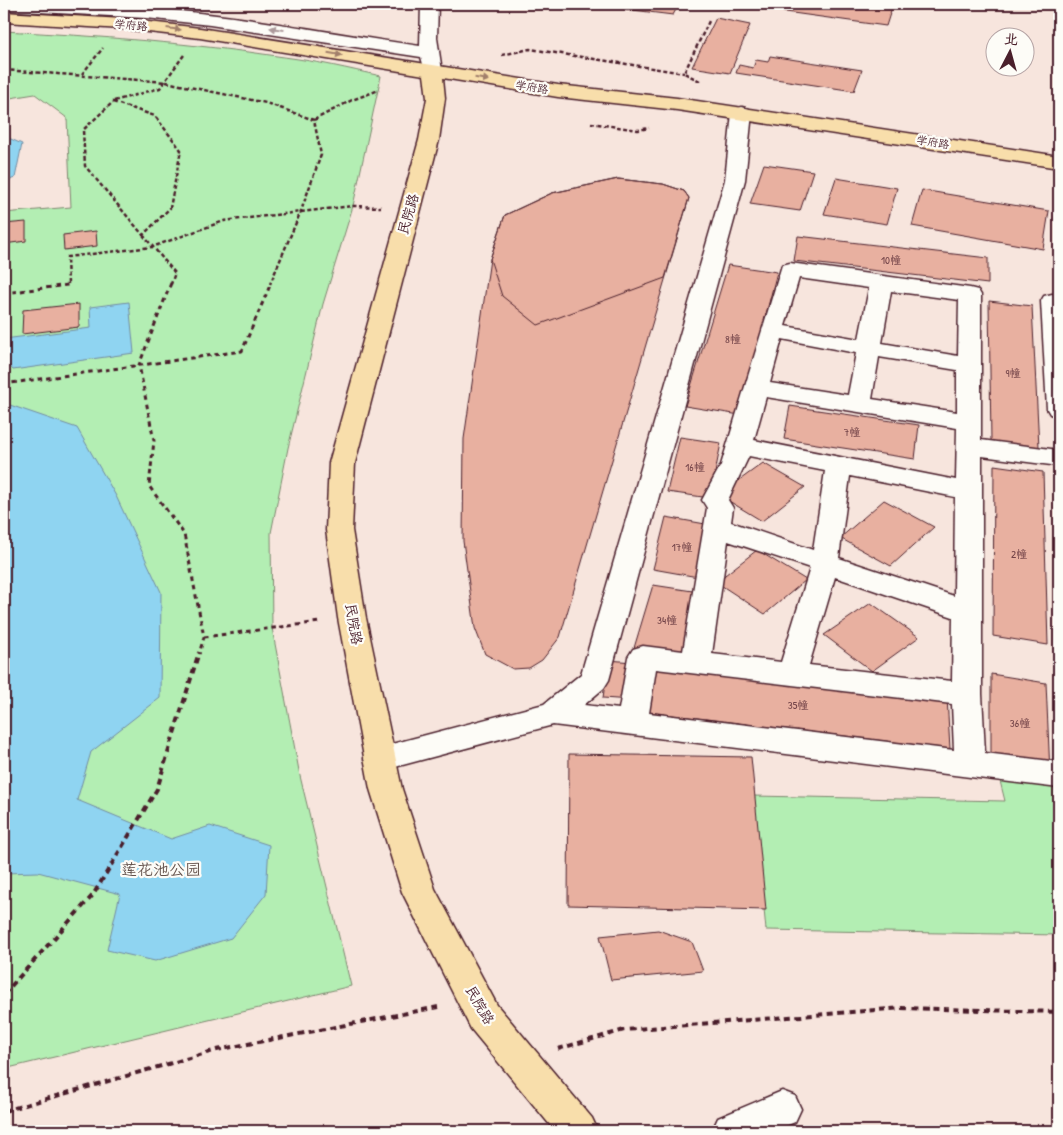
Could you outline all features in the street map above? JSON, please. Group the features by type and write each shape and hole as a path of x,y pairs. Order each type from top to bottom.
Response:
{"main road":[{"name":"学府路","path":"4,17 123,24 200,33 431,62 558,91 741,107 1059,149"},
{"name":"民院路","path":"431,62 436,98 429,140 342,463 339,530 352,618 386,789 419,892 484,1017 580,1131"},
{"name":"学府路","path":"741,107 1059,162"}],"street":[{"path":"430,4 428,21 431,62"},
{"name":"学府路","path":"4,5 180,10 281,29 431,62"},
{"path":"553,712 594,680 735,180 741,107"},
{"path":"696,663 720,508 714,500 720,486 734,466 790,270 970,295 967,611 967,694 970,764"},
{"path":"859,404 881,282"},
{"path":"1052,301 1058,358 1059,409"},
{"path":"772,331 969,365"},
{"path":"756,388 859,404 1059,458"},
{"path":"740,446 968,491"},
{"path":"792,674 825,563 839,466"},
{"path":"716,527 967,611"},
{"path":"632,723 643,657 967,694"},
{"path":"380,758 553,712 1059,775"},
{"path":"731,1131 782,1109"}],"path":[{"path":"684,73 710,19"},
{"path":"4,994 93,895 157,789 204,637 184,534 149,486 154,441 139,365 175,273 85,166 83,130 113,102 160,88 200,33"},
{"path":"530,49 684,73 741,107"},
{"path":"4,70 166,82 266,103 314,120 352,100 379,90"},
{"path":"113,102 155,116 181,150 170,208 143,236"},
{"path":"4,384 242,350 301,211 321,155 314,120"},
{"path":"584,121 638,130"},
{"path":"4,293 68,285 67,257 152,246 224,221 352,206 410,208"},
{"path":"204,637 352,618"},
{"path":"4,1111 217,1050 476,999"},
{"path":"519,1060 624,1030 902,1008 1059,1012"}],"green space":[{"name":"莲花池公园","path":"4,31 179,44 249,52 332,65 381,76 353,206 323,304 288,448 271,533 272,628 300,776 351,986 4,1069 4,213 71,207 67,118 35,94 4,99"},
{"path":"999,777 1059,778 1059,935 766,930 753,796 1005,801"}],"water":[{"path":"4,136 22,144 15,178 4,182"},
{"path":"129,302 134,353 13,370 7,363 4,363 4,339 91,328 90,307"},
{"path":"4,403 77,428 116,496 161,592 160,698 91,752 77,800 171,839 210,826 269,845 266,894 231,938 155,961 107,950 120,894 38,872 4,873"}],"building":[{"path":"584,4 679,4 673,15"},
{"path":"728,4 893,4 886,26"},
{"path":"716,18 750,25 730,73 692,67"},
{"path":"770,56 862,70 854,91 736,73 739,65 753,68 756,60 768,62"},
{"path":"764,164 813,171 800,211 750,204"},
{"path":"836,178 897,188 887,224 824,214"},
{"path":"618,179 663,184 684,191 689,198 560,637 542,660 529,668 513,669 485,654 475,628 463,541 464,439 490,259 505,215 552,193"},
{"path":"618,179 663,184 684,191 689,198 665,278 538,325 502,296 490,259 505,215 552,193"},
{"path":"922,190 1049,211 1043,249 912,226"},
{"path":"26,222 26,241 4,244 4,224"},
{"path":"96,231 97,246 64,250 63,235"},
{"path":"798,236 988,258 988,284 794,261"},
{"path":"728,265 777,272 740,415 685,406"},
{"path":"989,301 1032,306 1039,447 991,441"},
{"path":"79,304 79,327 22,334 23,310"},
{"path":"790,406 919,425 915,459 784,439"},
{"path":"680,437 721,443 710,498 667,492"},
{"path":"763,463 805,487 762,521 719,495"},
{"path":"994,465 1043,472 1048,645 993,636"},
{"path":"884,500 934,527 891,566 840,538"},
{"path":"666,517 711,525 698,577 653,569"},
{"path":"757,550 806,580 765,614 716,582"},
{"path":"653,585 699,592 683,657 634,648"},
{"path":"871,603 919,637 872,671 824,635"},
{"path":"608,660 633,662 630,700 603,698"},
{"path":"654,665 947,698 950,749 647,712"},
{"path":"991,674 1046,683 1050,773 991,764"},
{"path":"569,754 751,757 766,910 568,905"},
{"path":"658,930 692,942 703,971 611,980 600,936"}]}
